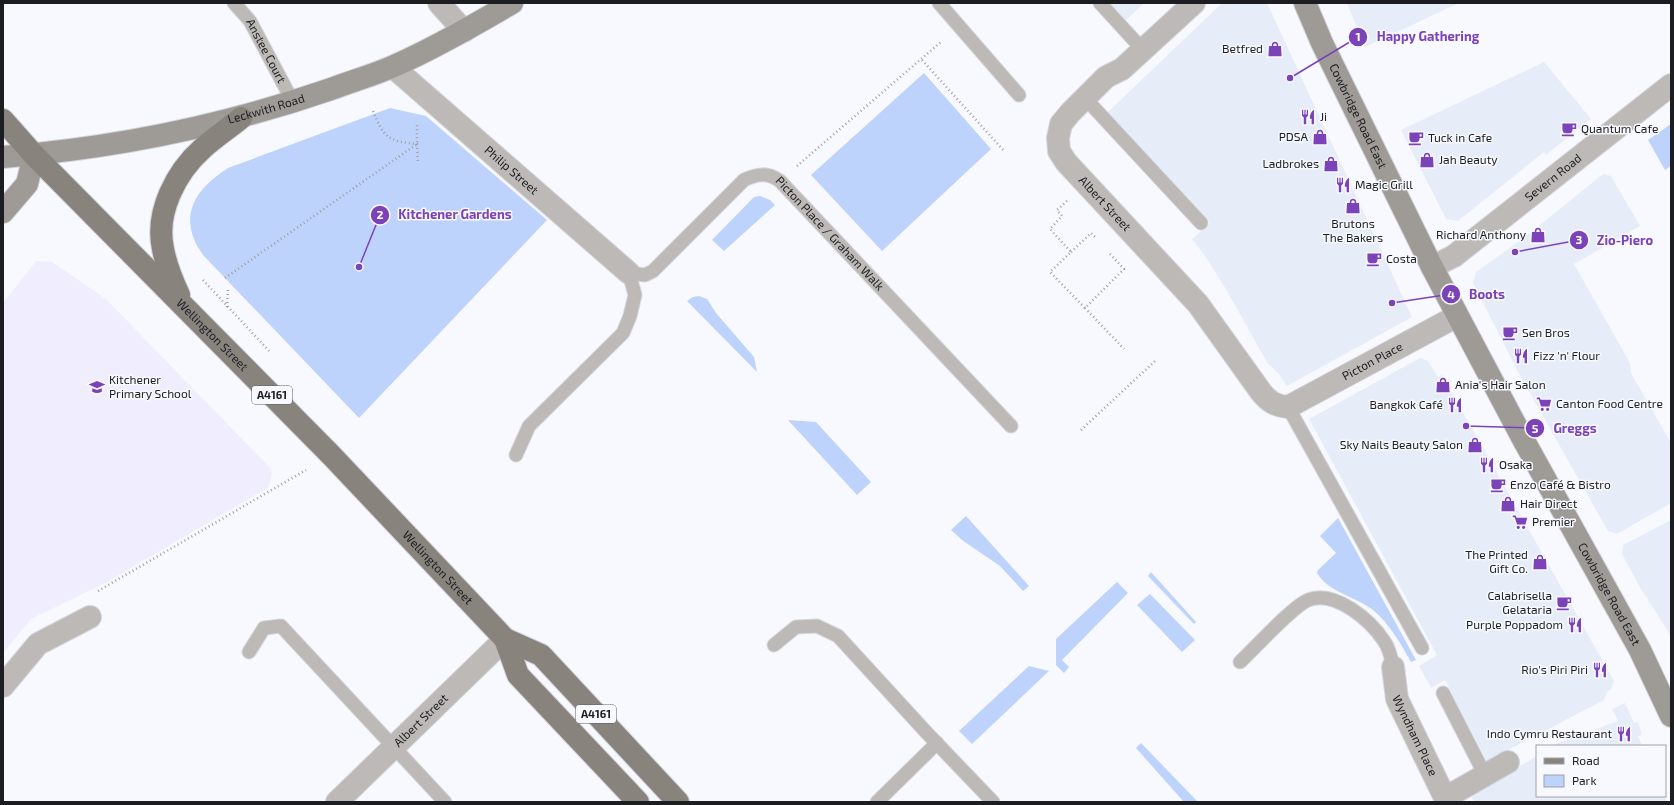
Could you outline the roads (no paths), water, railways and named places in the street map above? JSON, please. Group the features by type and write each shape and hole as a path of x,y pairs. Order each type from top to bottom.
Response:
{"main road":[{"path":"184,305 169,273 162,247 163,213 174,185 187,165 203,148 241,118"},
{"name":"A4161","path":"3,120 34,155"},
{"name":"Wellington Street","path":"34,155 331,455 505,639 541,655 678,802"},
{"name":"Wellington Street","path":"505,639 518,676 638,802"}],"street":[{"path":"439,3 464,31"},
{"name":"Leckwith Road","path":"3,157 34,155 151,138 241,118 293,102 393,67 464,31 512,3"},
{"name":"Albert Street","path":"1194,3 1122,69 1106,77 1061,124 1058,138 1059,151 1066,162 1198,304 1267,400 1276,406 1288,407"},
{"name":"Cowbridge Road East","path":"1305,3 1322,43 1457,316 1640,650 1671,716"},
{"name":"Philip Street","path":"393,67 629,273"},
{"name":"Severn Road","path":"1432,267 1459,251 1671,84"},
{"path":"3,212 27,184 34,155"},
{"name":"Picton Place","path":"1288,407 1457,316"},
{"path":"3,686 38,644 90,617"},
{"name":"Albert Street","path":"337,802 505,639"},
{"name":"Wyndham Place","path":"1393,667 1397,699 1446,800"},
{"path":"1446,800 1508,762"}],"lane":[{"name":"Anstee Court","path":"234,3 250,21 293,102"},
{"path":"940,3 1019,95"},
{"path":"1100,3 1143,50"},
{"path":"1085,98 1201,223"},
{"name":"Picton Place / Graham Walk","path":"629,273 645,275 653,271 744,180 757,174 773,176 780,181 1011,426"},
{"path":"516,456 529,426 623,333 630,316 635,295 629,273"},
{"path":"1288,407 1422,648"},
{"path":"1240,662 1297,608 1309,600 1323,598 1339,602 1351,609 1371,625 1384,642 1390,653 1393,667"},
{"path":"249,652 264,628 281,626 445,802"},
{"path":"774,645 796,627 817,626 838,636 993,802"},
{"path":"1443,693 1485,776"},
{"path":"877,802 937,743"}],"place":[{"name":"Betfred","path":"1275,49"},
{"name":"Happy Gathering","path":"1290,78"},
{"name":"Ji","path":"1308,117"},
{"name":"Quantum Cafe","path":"1569,129"},
{"name":"PDSA","path":"1320,137"},
{"name":"Tuck in Cafe","path":"1416,138"},
{"name":"Jah Beauty","path":"1427,160"},
{"name":"Ladbrokes","path":"1331,164"},
{"name":"Magic Grill","path":"1343,185"},
{"name":"Brutons The Bakers","path":"1353,206"},
{"name":"Richard Anthony","path":"1538,235"},
{"name":"Zio-Piero","path":"1515,252"},
{"name":"Costa","path":"1374,259"},
{"name":"Kitchener Gardens","path":"359,267"},
{"name":"Boots","path":"1392,303"},
{"name":"Sen Bros","path":"1510,333"},
{"name":"Fizz 'n' Flour","path":"1521,356"},
{"name":"Ania's Hair Salon","path":"1443,385"},
{"name":"Kitchener Primary School","path":"97,387"},
{"name":"Canton Food Centre","path":"1544,404"},
{"name":"Bangkok Café","path":"1455,405"},
{"name":"Greggs","path":"1466,426"},
{"name":"Sky Nails Beauty Salon","path":"1475,445"},
{"name":"Osaka","path":"1487,465"},
{"name":"Enzo Café & Bistro","path":"1498,485"},
{"name":"Hair Direct","path":"1508,504"},
{"name":"Premier","path":"1520,522"},
{"name":"The Printed Gift Co.","path":"1540,562"},
{"name":"Calabrisella Gelataria","path":"1564,603"},
{"name":"Purple Poppadom","path":"1575,625"},
{"name":"Rio's Piri Piri","path":"1600,670"},
{"name":"Indo Cymru Restaurant","path":"1624,734"}]}
